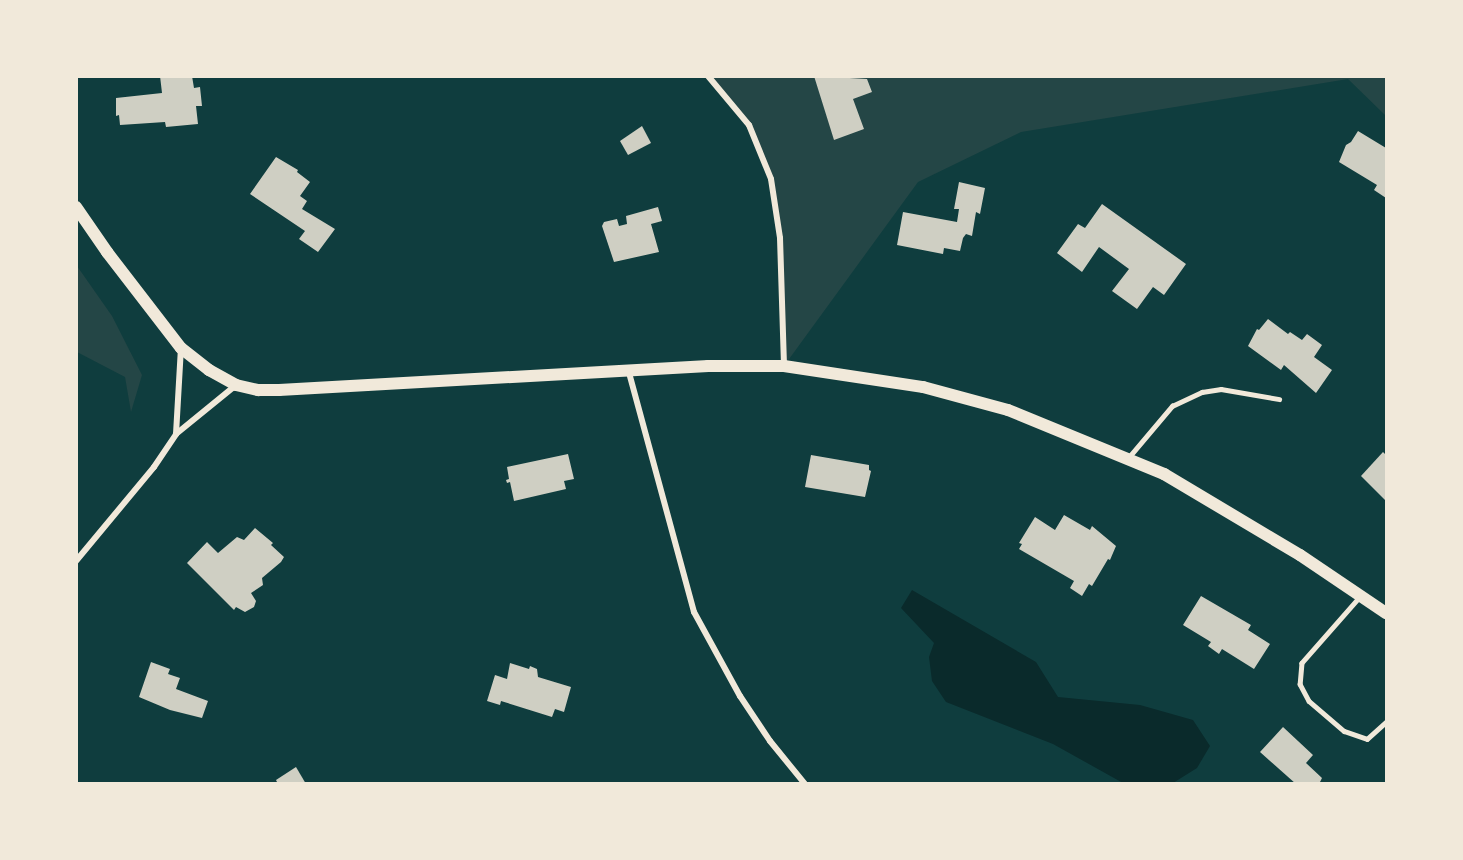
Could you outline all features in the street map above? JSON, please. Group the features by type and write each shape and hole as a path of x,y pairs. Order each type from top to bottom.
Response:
{"main road":[{"path":"76,207 107,252 181,348 209,370 236,385 258,390 279,390 628,369 784,366 923,387 1008,410 1164,474 1300,555 1386,613"}],"street":[{"path":"708,76 749,125 771,179 780,238 784,366"},
{"path":"176,434 181,348"},
{"path":"628,369 694,612 740,696 770,741 805,783"},
{"path":"76,561 154,467 176,434 236,385"}],"lane":[{"path":"1128,460 1172,406 1202,392 1221,389 1279,399"},
{"path":"1361,596 1302,663 1300,684 1310,702 1344,731 1367,739 1386,722"}],"shaded area":[{"path":"708,77 1386,77 1386,116 1348,79 1021,132 918,182 784,366 780,238 771,179 749,125"},
{"path":"77,266 112,316 142,375 131,412 125,377 77,352"},
{"path":"912,590 1036,662 1058,697 1140,705 1193,720 1210,746 1197,768 1173,783 1123,783 1053,744 946,702 932,681 929,657 934,643 901,608"}],"building":[{"path":"160,76 192,76 194,88 200,87 202,106 196,106 198,124 166,127 165,122 120,125 119,115 116,116 116,98 162,93"},
{"path":"814,76 867,79 872,92 853,99 864,129 834,140"},
{"path":"642,126 651,143 628,155 620,141"},
{"path":"1358,131 1386,148 1386,198 1374,190 1377,185 1339,162 1346,145 1351,142"},
{"path":"276,157 298,170 297,172 310,182 300,196 307,201 302,209 335,229 318,252 299,239 305,231 250,194"},
{"path":"959,182 985,188 980,214 976,212 972,236 966,234 960,251 944,248 943,254 897,245 903,212 957,222 959,209 954,209"},
{"path":"1102,204 1186,264 1164,295 1153,287 1137,309 1112,291 1129,269 1099,247 1082,272 1057,253 1078,224 1085,228"},
{"path":"658,207 662,221 651,224 659,252 614,262 602,226 604,222 617,219 619,226 627,224 626,216"},
{"path":"1268,319 1288,334 1290,332 1302,340 1307,334 1322,345 1314,357 1332,370 1316,393 1284,365 1281,370 1248,346 1257,329 1259,330"},
{"path":"1383,452 1386,455 1386,501 1361,476"},
{"path":"568,454 574,479 564,481 566,489 514,501 510,482 507,483 506,480 509,479 507,467"},
{"path":"811,455 869,465 871,471 865,497 805,487"},
{"path":"1064,515 1090,530 1092,526 1116,546 1110,560 1108,559 1092,586 1089,584 1082,596 1070,588 1074,581 1019,549 1022,544 1019,543 1035,517 1055,530"},
{"path":"255,528 273,543 271,545 284,557 262,578 263,585 251,593 256,601 254,607 245,612 236,607 234,610 187,563 207,542 218,553 237,537 244,540"},
{"path":"1201,596 1251,625 1248,630 1270,644 1254,669 1222,649 1219,654 1208,646 1211,642 1183,625"},
{"path":"151,662 170,669 168,674 180,678 176,689 208,701 202,718 170,710 139,697"},
{"path":"510,663 529,669 530,666 537,669 538,677 571,687 564,712 555,709 552,717 501,701 500,705 487,701 495,675 507,679"},
{"path":"1283,727 1313,755 1306,763 1322,778 1319,784 1296,784 1260,752"},
{"path":"296,767 306,784 278,784 276,780"}]}
